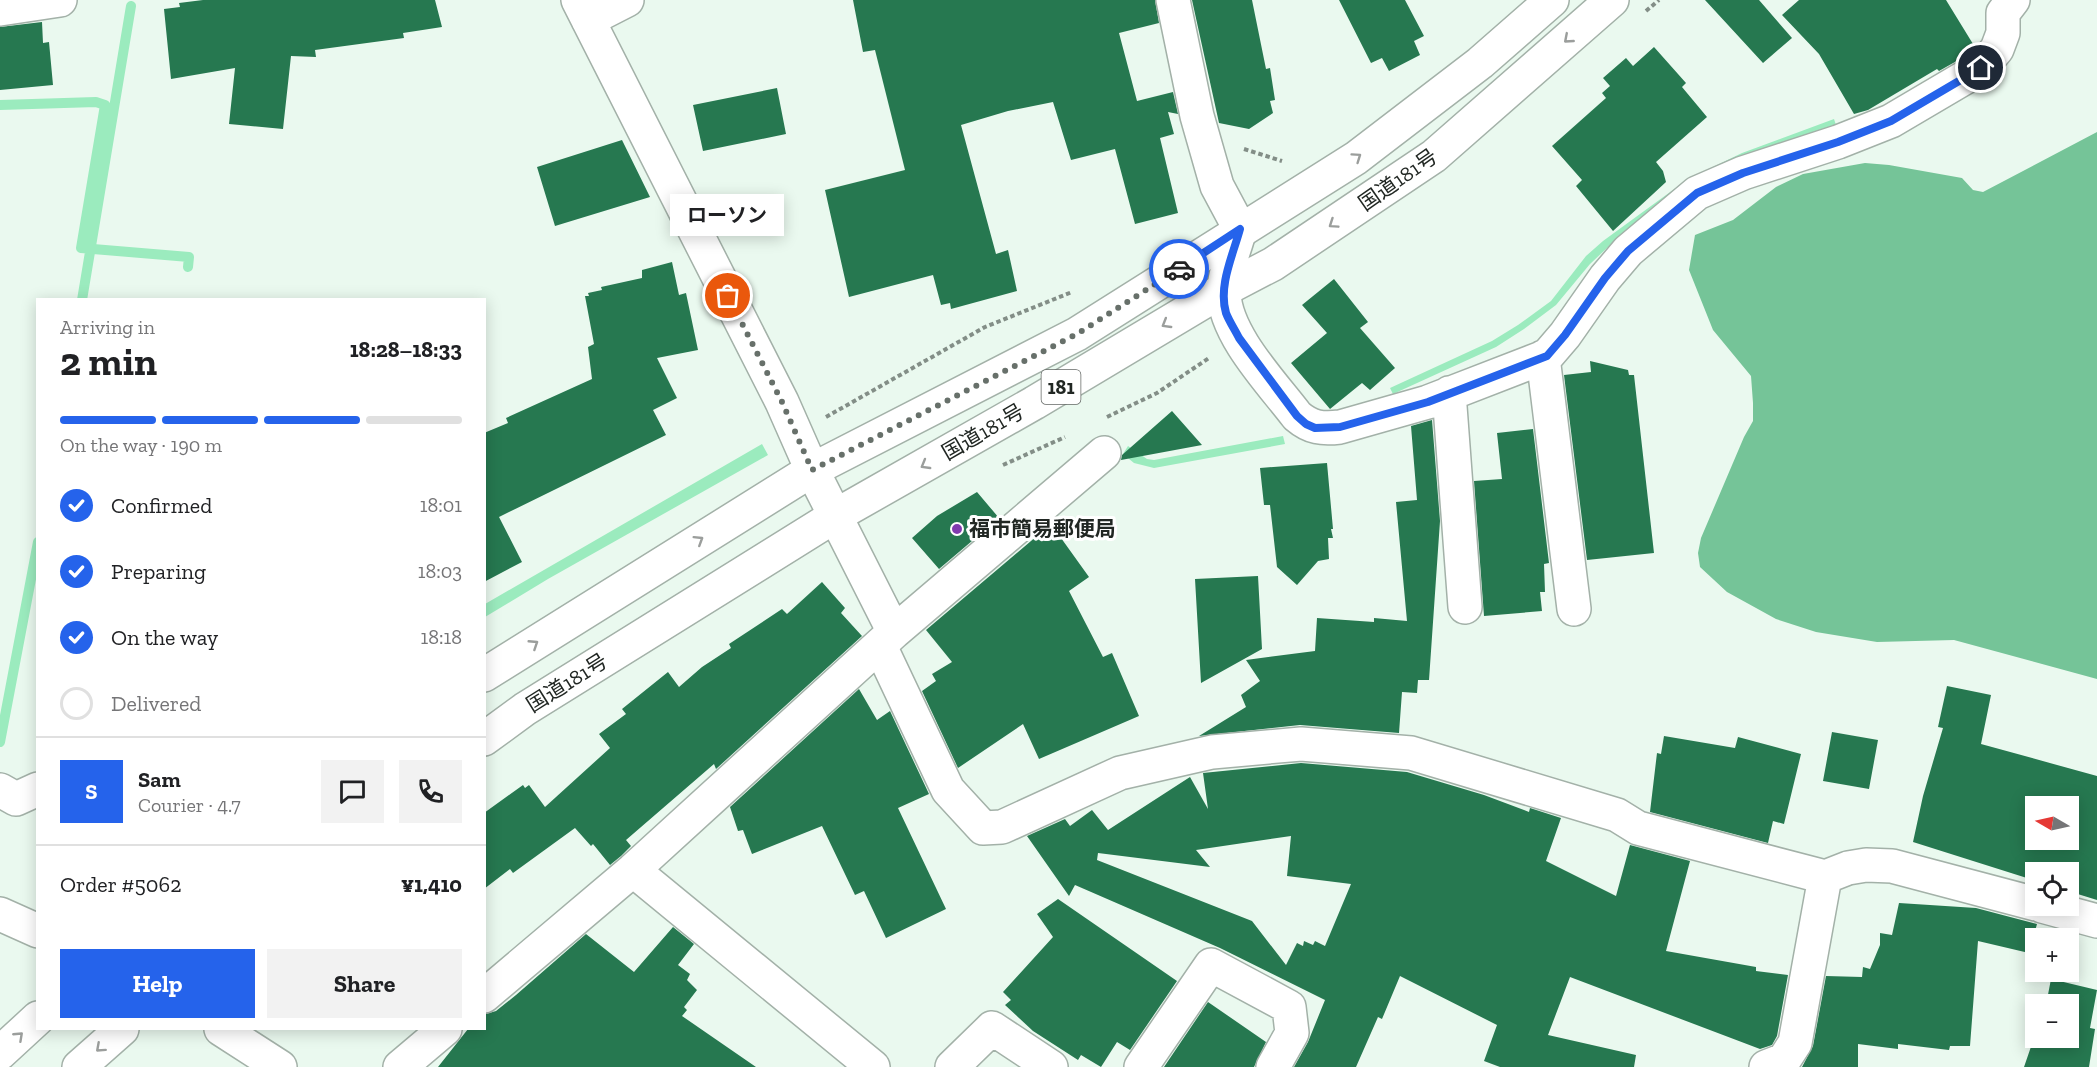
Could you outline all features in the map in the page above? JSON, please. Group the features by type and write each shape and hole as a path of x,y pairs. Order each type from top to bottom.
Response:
{"main road":[{"path":"0,9 60,0"},
{"path":"627,0 583,10 782,402 835,516 948,790 982,828 1002,827 1120,773 1212,752 1301,744 1411,753 1617,815 1638,828 1825,877 1848,868 1866,865 1892,866 2025,901"},
{"path":"1173,0 1197,116 1217,186 1240,229 1223,290 1226,313 1239,338 1297,416 1315,428 1340,427 1449,393 1543,357 1565,335 1605,278 1628,251 1697,193 1743,173 1838,142 1891,121 1981,68 1997,49 2003,33 2003,13 2013,0"},
{"name":"国道181号","path":"486,674 812,470 1077,334 1240,229 1356,158 1480,63 1552,0"},
{"name":"国道181号","path":"486,738 525,710 835,516 1034,403 1223,290 1273,264 1434,156 1612,0"},
{"path":"1543,357 1574,609"},
{"path":"1449,393 1465,607"},
{"path":"486,994 633,870 887,639 1104,453"},
{"path":"0,790 16,799 36,790"},
{"path":"633,870 873,1067"},
{"path":"1766,1067 1784,1060 1795,1043 1825,877"},
{"path":"0,914 36,930"},
{"path":"2079,916 2097,921"},
{"path":"1141,1067 1211,965 1289,1006 1293,1033 1273,1067"},
{"path":"0,1053 36,1020"},
{"path":"952,1067 992,1028 1051,1067"},
{"path":"79,1067 121,1030"},
{"path":"223,1030 280,1067"},
{"path":"400,1067 444,1030"}],"path":[{"path":"822,415 828,418 985,327 1082,288"},
{"path":"1105,418 1157,393 1215,354"},
{"path":"999,466 1073,433"}],"shaded area":[{"path":"1834,119 1836,125 1690,184 1607,248 1590,264 1556,305 1524,329 1496,347 1393,394 1390,388 1492,341 1551,301 1586,256 1688,179 1742,153"},
{"path":"2097,132 2097,679 1954,640 1877,642 1816,632 1776,619 1727,592 1700,567 1698,553 1701,538 1753,421 1751,376 1713,330 1689,270 1695,235 1733,220 1776,187 1803,174 1865,163 1889,165 1962,178 1973,190 1983,192"},
{"path":"1283,436 1285,444 1154,468 1134,463 1123,454 1128,446 1147,459 1154,460"},
{"path":"762,444 768,455 486,616 486,603"}],"building":[{"path":"203,0 435,0 442,27 403,33 404,38 315,50 316,57 291,56 283,129 229,124 235,68 171,79 164,9 180,7 179,3"},
{"path":"853,0 1155,0 1159,23 1119,33 1137,101 1173,92 1178,114 1168,112 1174,134 1160,138 1178,213 1135,224 1115,149 1071,160 1053,102 1008,111 961,125 996,254 1008,250 1017,291 951,309 950,303 941,305 933,275 849,297 825,190 905,170 875,50 863,52"},
{"path":"1192,0 1252,0 1266,69 1270,68 1275,100 1270,101 1273,113 1249,129 1219,123"},
{"path":"1339,0 1405,0 1424,36 1414,41 1420,55 1389,71 1382,58 1371,63"},
{"path":"1705,0 1759,0 1792,38 1763,63"},
{"path":"1799,0 1946,0 1973,44 1966,49 1969,54 1939,71 1937,69 1868,110 1854,114 1819,54 1782,15"},
{"path":"42,22 43,43 49,42 53,85 0,90 0,27"},
{"path":"1654,47 1686,83 1682,87 1707,117 1656,162 1663,171 1666,182 1613,231 1576,186 1582,180 1552,146 1606,98 1602,93 1610,86 1603,78 1626,58 1633,66"},
{"path":"777,88 786,134 703,151 693,105"},
{"path":"622,140 650,197 555,226 537,167"},
{"path":"672,262 679,295 686,293 698,350 657,358 677,398 653,410 666,435 499,517 522,562 486,581 486,432 508,423 506,418 592,379 588,347 594,344 585,296 589,296 588,293 602,290 601,287 642,278 642,270"},
{"path":"1334,279 1368,322 1360,328 1395,368 1370,390 1362,383 1330,409 1291,363 1327,333 1302,305"},
{"path":"1590,361 1628,370 1629,375 1634,375 1654,553 1587,560 1564,375 1591,372"},
{"path":"1172,411 1202,445 1121,460 1122,455"},
{"path":"1432,420 1440,521 1429,680 1418,680 1417,693 1402,692 1399,733 1300,725 1199,736 1246,707 1241,695 1260,681 1246,660 1315,651 1317,618 1374,622 1374,618 1407,621 1396,502 1417,500 1411,426"},
{"path":"1533,429 1549,563 1544,564 1545,592 1540,592 1542,611 1484,616 1474,481 1502,479 1497,433"},
{"path":"1327,463 1333,529 1331,529 1333,538 1328,538 1329,559 1318,561 1297,585 1277,567 1270,505 1264,505 1260,468"},
{"path":"977,492 999,518 939,569 912,538 937,516"},
{"path":"1051,524 1089,577 1069,591 1103,657 1112,653 1139,716 1039,759 1023,724 958,768 922,691 936,681 932,674 952,662 926,630"},
{"path":"1258,576 1262,649 1201,683 1195,579"},
{"path":"822,582 845,608 841,613 862,636 716,769 714,764 626,840 631,846 610,865 593,844 591,846 575,828 513,873 510,869 486,887 486,812 523,785 525,788 529,785 545,807 610,748 599,734 626,714 622,709 668,672 679,687 702,667 731,648 729,644 782,609 787,614"},
{"path":"1947,686 1991,695 1981,744 2097,776 2097,900 2079,894 2079,862 2025,862 2025,878 1913,842 1923,796 1943,728 1938,727"},
{"path":"859,689 877,720 890,711 929,794 898,808 946,909 886,938 864,891 855,895 822,826 752,854 743,830 738,831 730,807"},
{"path":"1832,732 1878,740 1869,789 1823,781"},
{"path":"1664,736 1735,748 1738,737 1801,754 1784,824 1773,821 1768,843 1650,812 1657,753 1661,754"},
{"path":"1301,763 1407,772 1484,795 1529,812 1530,808 1561,818 1546,861 1616,896 1630,845 1690,861 1666,951 1756,967 1756,971 1788,975 1777,1036 1772,1045 1760,1049 1570,977 1548,1035 1636,1055 1634,1067 1500,1067 1484,1061 1497,1025 1400,976 1382,1019 1378,1017 1356,1067 1294,1067 1308,1042 1325,1000 1220,948 1075,885 1069,896 1027,836 1065,819 1070,826 1092,810 1108,830 1190,777 1208,809 1203,773","holes":["1291,836 1287,876 1351,884 1325,946 1315,941 1313,945 1304,941 1303,946 1297,943 1286,965 1252,921 1097,860 1098,853 1210,867 1196,850"]},
{"path":"1058,899 1177,981 1130,1050 1117,1042 1101,1067 1081,1055 1078,1060 1033,1031 1005,1005 1011,1000 1003,992 1053,937 1037,914"},
{"path":"1899,903 1976,908 2037,924 2036,928 2025,928 2025,952 1978,941 1970,1046 1950,1046 1949,1050 1898,1044 1898,1049 1858,1044 1858,1067 1802,1067 1813,1046 1826,976 1862,977 1863,967 1870,969 1880,945 1880,933 1892,935"},
{"path":"673,927 694,944 678,965 690,974 687,980 697,990 684,1007 687,1010 682,1016 756,1067 438,1067 467,1030 486,1030 486,1014 496,1011 516,995 586,934 634,972"},
{"path":"2050,982 2064,982 2097,990 2090,1028 2095,1029 2089,1067 2024,1067 2031,1048 2079,1048 2079,994 2048,994"},
{"path":"1208,1002 1266,1042 1254,1067 1164,1067"}],"waterway":[{"path":"82,298 131,6"},
{"path":"0,105 96,102 105,105 81,248 189,257 188,267"},
{"path":"0,742 36,553"}],"way so far":[{"path":"728,296 782,402 812,470 1077,334 1179,269"}],"place":[{"name":"ローソン","path":"728,296"},
{"name":"福市簡易郵便局","path":"957,529"}],"route":[{"path":"1179,269 1240,229 1223,290 1226,313 1232,326 1297,416 1315,428 1340,427 1428,402 1547,356 1628,251 1697,193 1743,173 1838,142 1891,121 1981,68"}]}
